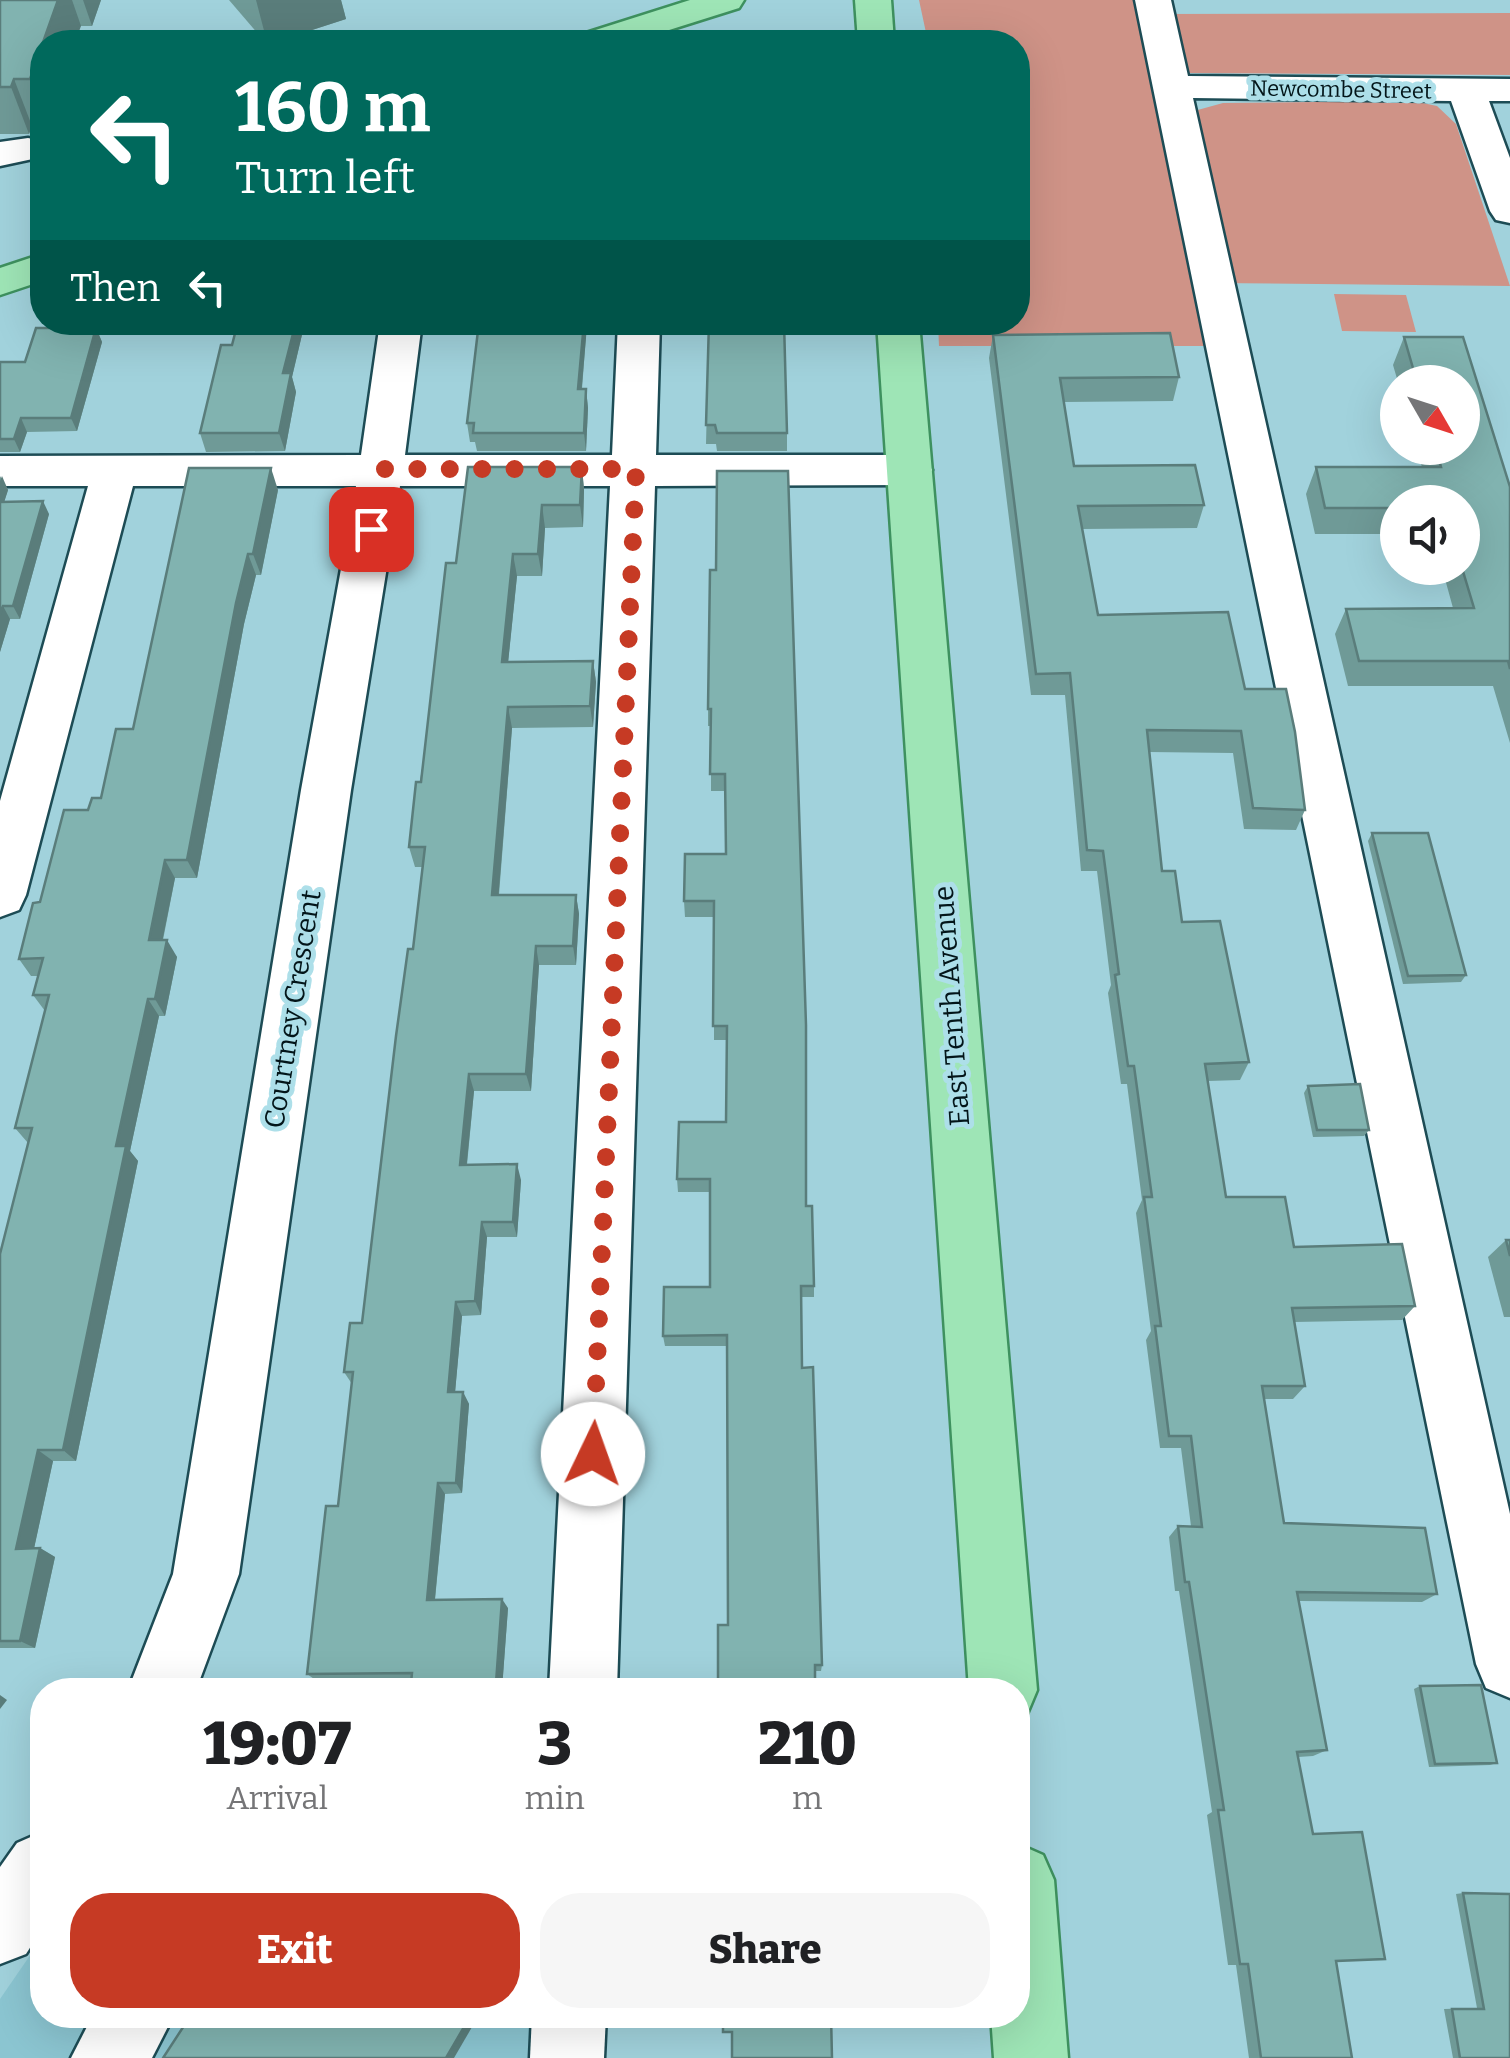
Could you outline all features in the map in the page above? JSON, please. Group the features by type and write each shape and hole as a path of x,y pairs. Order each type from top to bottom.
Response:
{"main road":[{"path":"633,30 726,0"},
{"path":"873,0 875,30"},
{"path":"0,282 30,271"},
{"name":"East Tenth Avenue","path":"899,335 1002,1678"},
{"path":"1029,2028 1031,2058"}],"street":[{"path":"1153,0 1510,1664"},
{"name":"Newcombe Street","path":"1173,87 1510,90"},
{"path":"1466,90 1510,211"},
{"name":"Courtney Crescent","path":"168,1678 206,1574 399,335"},
{"path":"583,1678 639,335"},
{"path":"0,895 115,469"},
{"path":"0,471 910,470"},
{"path":"0,1928 30,1885"},
{"path":"108,2058 128,2028"},
{"path":"567,2058 568,2028"}],"shaded area":[{"path":"919,0 1153,0 1157,14 1510,13 1510,75 1171,73 1194,111 1223,103 1413,101 1437,106 1456,124 1510,286 1213,283 1226,346 939,346 939,335 1030,335 1030,30 925,30"},
{"path":"1334,294 1406,295 1416,332 1342,331"},
{"path":"30,1955 30,2028 568,2028 567,2058 0,2058 0,1999"}],"building":[{"path":"0,0 58,0 47,30 30,30 30,79 14,79 11,87 0,87"},
{"path":"1170,333 1179,377 1060,378 1074,466 1195,465 1204,505 1078,506 1098,615 1228,612 1245,689 1286,689 1305,810 1253,808 1241,731 1147,730 1162,871 1175,871 1182,922 1220,921 1249,1062 1205,1064 1226,1197 1285,1197 1294,1247 1402,1244 1415,1306 1292,1308 1305,1386 1262,1386 1284,1523 1425,1528 1437,1594 1297,1592 1327,1750 1297,1752 1313,1834 1362,1832 1385,1959 1336,1961 1352,2058 1261,2058 1248,1964 1240,1964 1218,1810 1224,1810 1178,1526 1202,1527 1191,1436 1169,1436 1155,1326 1161,1326 1144,1197 1152,1197 1134,1066 1128,1066 1115,975 1119,974 1103,851 1087,850 1070,673 1036,674 993,335"},
{"path":"34,335 94,335 71,418 21,418 14,439 0,439 0,362 25,362"},
{"path":"235,335 293,335 283,373 291,373 279,433 200,433 221,345 232,345"},
{"path":"477,335 583,335 578,389 586,389 584,433 473,433 474,423 467,423"},
{"path":"709,335 784,335 787,433 717,433 715,425 706,425"},
{"path":"1404,337 1463,337 1472,365 1412,365"},
{"path":"1480,391 1510,487 1510,669 1508,661 1359,661 1346,609 1474,608 1467,585 1480,585 1480,485 1380,485 1380,508 1325,508 1316,467 1480,465"},
{"path":"468,467 582,467 580,505 542,505 538,554 513,554 502,662 593,661 590,706 508,707 492,895 576,895 573,946 536,946 526,1074 469,1074 460,1165 517,1164 513,1222 482,1222 475,1301 456,1302 448,1392 463,1392 456,1483 438,1483 427,1600 502,1599 496,1678 412,1678 412,1673 307,1674 326,1506 338,1506 353,1372 344,1372 350,1323 362,1323 396,1036 408,949 413,949 425,847 409,847 416,782 421,782 446,563 456,563"},
{"path":"189,468 271,468 253,554 248,554 236,603 187,860 165,860 149,940 167,940 155,999 148,999 116,1146 126,1146 63,1450 38,1450 16,1549 40,1548 20,1641 0,1641 0,1254 32,1128 15,1128 49,995 33,995 43,958 19,959 33,903 40,902 64,810 88,810 92,798 101,798 116,729 133,729"},
{"path":"717,471 788,471 806,1025 806,1206 812,1206 814,1286 801,1286 802,1368 813,1367 822,1665 815,1665 815,1678 718,1678 718,1625 728,1625 727,1335 663,1336 664,1287 710,1287 710,1179 677,1179 679,1122 726,1122 727,1026 713,1026 714,901 684,901 685,854 726,854 725,774 710,774 710,570 716,570"},
{"path":"43,501 13,606 3,606 0,615 0,502"},
{"path":"1372,833 1428,833 1466,975 1408,976"},
{"path":"1360,1084 1369,1130 1317,1130 1308,1086"},
{"path":"1481,1685 1497,1763 1435,1764 1420,1686"},
{"path":"1463,1893 1510,1894 1510,2058 1460,2058 1452,2009 1484,2009"},
{"path":"183,2028 463,2028 446,2058 163,2058"},
{"path":"723,2028 831,2028 832,2058 732,2058 732,2032 723,2032"}],"route":[{"path":"371,529 381,469 636,469 593,1454"}]}
